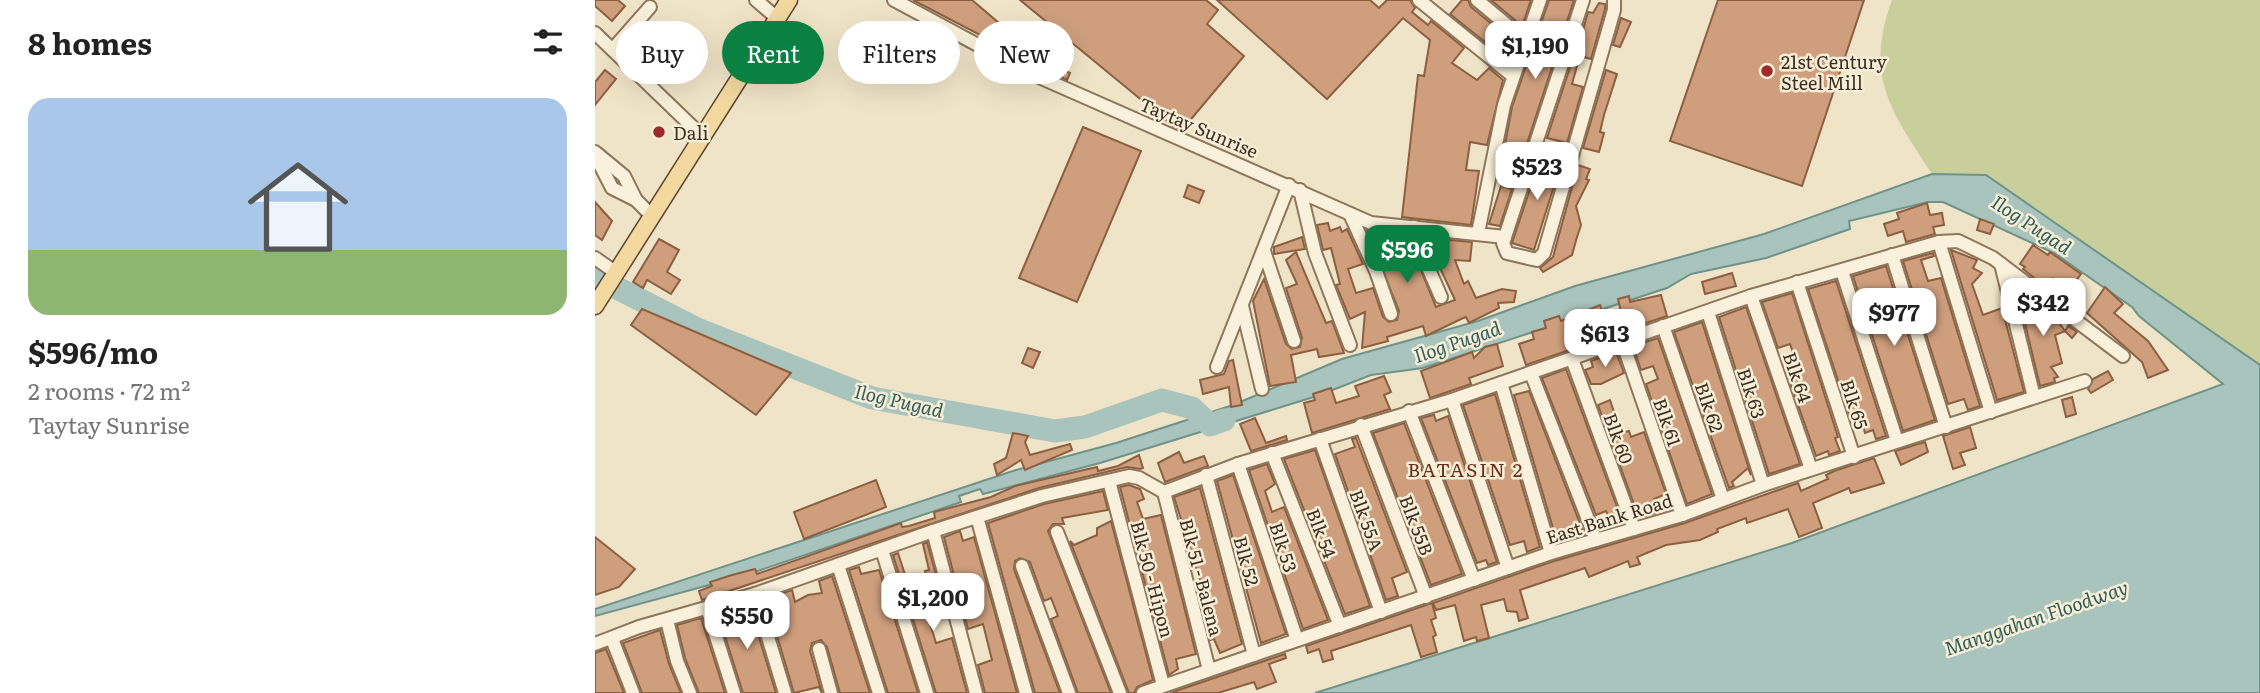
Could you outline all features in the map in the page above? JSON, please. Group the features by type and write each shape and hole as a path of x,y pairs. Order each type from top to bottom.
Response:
{"main road":[{"path":"595,306 789,0"}],"street":[{"path":"756,0 777,18"},
{"name":"Taytay Sunrise","path":"894,0 1030,73 1295,187 1371,223 1505,237"},
{"path":"1419,0 1513,76"},
{"path":"1477,0 1526,41"},
{"path":"1478,233 1504,106 1540,0"},
{"path":"1583,0 1505,237 1503,249 1507,253 1537,260 1543,257 1602,58 1615,10 1614,0"},
{"path":"613,49 650,7"},
{"path":"595,33 702,136"},
{"path":"595,154 624,176 636,200 651,215"},
{"path":"1217,367 1264,251 1295,187"},
{"path":"1295,187 1315,253 1350,345"},
{"path":"1350,214 1376,271 1391,314"},
{"path":"1414,227 1441,297"},
{"path":"595,644 639,626 754,594 1042,496 1134,476 1164,492 1272,453 1451,400 1751,296 1939,242 1958,241 2001,264 2123,356"},
{"path":"1939,242 1991,412"},
{"path":"1264,251 1294,341"},
{"path":"1892,255 1946,426"},
{"path":"595,258 615,272"},
{"path":"2001,264 2034,397"},
{"path":"1842,271 1897,441"},
{"name":"Blk 65","path":"1797,282 1854,457"},
{"name":"Blk 64","path":"1751,296 1811,469"},
{"path":"1242,306 1262,388"},
{"name":"Blk 63","path":"1708,312 1763,485"},
{"name":"Blk 62","path":"1663,326 1723,499"},
{"name":"Blk 61","path":"1622,341 1682,515"},
{"name":"Blk 60","path":"1572,359 1633,529"},
{"path":"1531,373 1596,540"},
{"name":"East Bank Road","path":"1143,693 1551,553 1682,515 1763,485 2085,380"},
{"path":"1501,383 1551,553"},
{"path":"1451,400 1508,568"},
{"path":"1409,411 1474,580"},
{"name":"Blk 55B","path":"1361,425 1426,597"},
{"name":"Blk 55A","path":"1320,439 1381,612"},
{"name":"Blk 54","path":"1272,453 1340,626"},
{"name":"Blk 53","path":"1238,464 1297,640"},
{"name":"Blk 52","path":"1206,475 1254,655"},
{"name":"Blk 50 - Hipon","path":"1109,481 1163,685"},
{"name":"Blk 51 - Balena","path":"1164,492 1209,670"},
{"path":"977,517 1025,693"},
{"path":"933,531 976,693"},
{"path":"1057,532 1121,693"},
{"path":"882,550 927,693"},
{"path":"838,565 879,693"},
{"path":"1022,566 1069,693"},
{"path":"754,594 785,693"},
{"path":"707,608 734,693"},
{"path":"667,620 677,662 690,693"},
{"path":"612,639 633,693"},
{"path":"819,649 831,693"}],"green space":[{"path":"1892,0 2260,0 2260,365 1986,175 1932,174 1894,112 1886,92 1881,51 1884,27"}],"water":[{"name":"Manggahan Floodway","path":"1932,174 1986,175 2260,365 2260,693 1315,693 1792,543 2223,384 2139,316 2132,307 2054,253 1943,202 1928,202 1849,221 1850,229 1766,258 1691,274 1667,288 1423,368 1371,375 1317,396 1100,463 983,494 980,489 959,496 961,502 746,575 595,616 595,609 1016,470 1116,443 1233,405 1342,359 1478,321 1575,286 1764,234"}],"building":[{"path":"595,0 618,0 625,6 612,21 595,6"},
{"path":"913,0 972,0 997,21 974,21 974,32 960,24 960,21 953,21"},
{"path":"1020,0 1206,0 1218,10 1207,24 1244,56 1182,130 1173,126 1074,44 1074,21 1046,21"},
{"path":"1217,0 1370,0 1379,8 1387,0 1410,0 1415,8 1412,12 1428,25 1431,21 1464,48 1452,63 1477,80 1489,68 1503,80 1487,145 1470,142 1466,170 1479,171 1471,225 1402,217 1418,75 1424,76 1430,40 1403,18 1327,99"},
{"path":"1462,0 1468,0 1471,7 1516,44 1510,62 1450,14"},
{"path":"1491,0 1531,0 1522,26"},
{"path":"1549,0 1574,0 1518,171 1501,166 1512,107"},
{"name":"21st Century Steel Mill","path":"1718,0 1864,0 1802,186 1670,141"},
{"path":"1599,3 1605,4 1605,9 1591,59 1576,55 1588,12 1593,13"},
{"path":"1621,18 1631,22 1620,47 1613,45"},
{"path":"1571,64 1577,66 1572,84 1583,87 1567,143 1547,138"},
{"path":"605,70 616,79 595,105 595,82"},
{"path":"1606,70 1617,74 1600,132 1604,133 1599,152 1583,148"},
{"path":"1083,127 1141,151 1077,302 1019,278"},
{"path":"1542,153 1562,160 1534,250 1512,243"},
{"path":"1578,165 1590,169 1586,179 1589,180 1576,206 1581,225 1572,255 1543,272 1540,268 1553,257"},
{"path":"1188,185 1204,191 1199,203 1184,197"},
{"path":"1501,186 1512,189 1500,226 1489,224"},
{"path":"595,202 612,221 602,240 595,235"},
{"path":"1927,203 1930,215 1942,213 1944,225 1933,227 1935,234 1906,242 1903,231 1888,236 1884,224 1899,219 1897,213"},
{"path":"1980,219 1994,224 1990,234 1977,230"},
{"path":"1328,223 1330,231 1340,227 1342,232 1347,229 1363,264 1348,269 1356,293 1373,288 1383,317 1389,322 1397,320 1399,311 1367,231 1407,236 1436,307 1455,300 1426,238 1472,242 1470,261 1455,260 1464,284 1468,281 1476,298 1502,289 1516,291 1514,302 1498,303 1499,308 1469,323 1466,317 1426,336 1423,326 1387,337 1388,341 1362,348 1365,312 1350,319 1336,285 1340,284 1331,248 1323,250 1317,225"},
{"path":"1302,237 1305,249 1274,254 1274,247"},
{"path":"659,239 679,250 667,272 680,280 671,294 647,280 643,288 633,282"},
{"path":"2033,245 2048,255 2050,252 2081,274 2068,291 2053,278 2043,285 2023,269 2025,267 2020,264"},
{"path":"1951,250 1977,260 1973,268 1982,273 1972,284 1983,315 2002,308 2024,392 1997,400"},
{"path":"1296,252 1326,323 1332,321 1344,353 1319,357 1317,349 1291,355 1296,382 1270,386 1253,301 1264,279 1286,344 1292,349 1300,347 1302,338 1286,288 1297,284 1286,260"},
{"path":"1933,253 1934,256 1921,260 1928,281 1941,278 1980,406 1968,410 1964,399 1948,404 1903,261"},
{"path":"1886,266 1935,420 1903,431 1853,276"},
{"path":"1732,273 1736,286 1705,294 1702,282"},
{"path":"1836,281 1886,436 1876,439 1873,430 1865,433 1860,417 1851,420 1808,289"},
{"path":"2015,286 2052,313 2065,331 2055,335 2062,363 2051,367 2058,377 2054,378 2055,382 2040,386 2021,307 2027,305"},
{"path":"2105,287 2123,304 2114,313 2148,341 2168,370 2148,378 2142,362 2087,313"},
{"path":"1792,293 1838,437 1835,438 1840,451 1829,455 1828,451 1816,456 1786,371 1798,367 1790,344 1778,348 1762,302"},
{"path":"1661,295 1667,316 1625,330 1618,299 1629,296 1630,302"},
{"path":"1600,305 1610,336 1526,365 1519,344 1534,339 1532,332 1546,328 1544,321 1559,316 1561,321"},
{"path":"1746,307 1800,464 1769,474 1719,317"},
{"path":"642,309 791,373 756,415 631,325"},
{"path":"1702,322 1751,475 1748,468 1732,482 1734,486 1729,488 1674,332"},
{"path":"2068,326 2077,332 2072,338 2065,331"},
{"path":"1658,338 1712,494 1687,504 1646,384 1658,379 1653,366 1641,370 1633,346"},
{"path":"1497,344 1503,366 1469,378 1471,384 1430,398 1421,371 1472,352 1474,358 1485,347"},
{"path":"1028,348 1040,352 1033,368 1022,363"},
{"path":"1616,352 1624,373 1601,384 1591,384 1585,370 1593,367 1591,361"},
{"path":"1233,360 1242,405 1231,407 1229,387 1203,394 1200,380 1224,374 1229,361"},
{"path":"1566,369 1623,523 1613,526 1606,511 1596,515 1542,378"},
{"path":"2108,371 2113,380 2091,393 2088,389 2093,379"},
{"path":"1384,376 1391,392 1384,395 1390,409 1312,433 1304,403 1315,400 1313,394 1331,388 1336,403 1359,396 1355,386"},
{"path":"1529,391 1584,534 1569,539 1566,531 1555,535 1514,395"},
{"path":"1495,394 1540,547 1527,552 1524,541 1510,545 1463,405"},
{"path":"2072,397 2076,414 2066,417 2062,400"},
{"path":"1610,400 1621,433 1629,431 1631,437 1644,432 1666,494 1654,499 1659,512 1639,518 1598,405"},
{"path":"1434,415 1436,421 1448,416 1497,562 1488,565 1486,560 1477,563 1421,418"},
{"path":"1255,418 1266,443 1286,436 1287,440 1251,451 1240,424"},
{"path":"1404,423 1462,574 1431,585 1373,433"},
{"path":"1970,427 1976,448 1960,453 1965,465 1953,469 1943,436"},
{"path":"1013,433 1028,436 1025,442 1030,455 1070,444 1072,450 1025,470 1021,460 997,475 994,464 1006,458"},
{"path":"1356,438 1407,572 1392,578 1398,596 1386,600 1335,454 1355,447 1352,439"},
{"path":"1925,442 1928,452 1901,465 1895,451"},
{"path":"1315,450 1370,606 1345,614 1284,459"},
{"path":"1179,452 1184,463 1204,456 1208,466 1165,482 1158,463"},
{"path":"1139,455 1143,468 1140,469 1127,467 1039,488 702,600 699,591 712,586 710,582 732,575 755,569 757,574 901,523 902,527 909,526 935,518 934,512 991,497 1015,486 1097,467 1098,471 1118,466"},
{"path":"1874,458 1884,483 1851,493 1849,488 1813,503 1822,528 1799,537 1788,509 1747,523 1746,518 1717,529 1718,532 1700,540 1666,545 1637,557 1640,564 1630,567 1628,561 1589,577 1585,568 1520,590 1528,618 1519,621 1517,612 1507,611 1504,599 1481,605 1489,638 1477,641 1476,637 1464,641 1455,605 1436,610 1433,603 1551,562 1685,523 1798,483 1801,491 1828,479 1826,475 1834,471"},
{"path":"1267,464 1275,484 1265,491 1272,512 1284,507 1328,620 1303,629 1249,470"},
{"path":"1233,475 1286,634 1261,643 1217,481"},
{"path":"876,480 886,507 804,539 794,512"},
{"path":"1129,485 1140,489 1144,499 1137,502 1143,519 1161,515 1196,654 1176,659 1178,669 1169,675 1120,487"},
{"path":"1200,488 1242,644 1220,653 1214,639 1210,640 1197,587 1202,586 1174,497"},
{"path":"1103,491 1108,510 1062,518 1064,524 1053,524 1048,531 1111,693 1078,693 1051,619 1058,616 1051,598 1044,601 1030,562 1020,558 1015,561 1014,569 1060,693 1035,693 988,523 1044,504"},
{"path":"1111,521 1153,680 1137,687 1134,693 1129,693 1070,541 1074,545 1097,535 1097,528"},
{"path":"960,531 963,541 974,537 1017,693 985,693 978,665 992,660 983,624 968,629 944,537"},
{"path":"595,537 635,569 619,587 595,595"},
{"path":"927,542 942,597 923,601 936,643 952,638 967,693 936,693 893,555 898,553 910,590 929,586 925,571 929,570 923,544"},
{"path":"859,567 861,574 879,570 918,693 888,693 849,570"},
{"path":"832,576 870,693 840,693 827,647 821,640 812,643 810,651 822,693 819,687 794,693 766,599 792,590 795,602 808,595 822,593 819,581"},
{"path":"1432,603 1436,618 1431,620 1436,635 1433,637 1437,652 1421,657 1411,625 1331,651 1333,659 1323,662 1319,649 1308,653 1306,646"},
{"path":"749,605 776,693 743,693 718,614"},
{"path":"701,618 725,693 699,693 685,658 677,625"},
{"path":"660,630 669,664 681,693 642,693 623,643"},
{"path":"606,649 624,693 595,693 595,653"},
{"path":"1285,654 1286,658 1269,664 1276,682 1257,689 1254,682 1218,693 1170,693"}],"waterway":[{"name":"Ilog Pugad","path":"619,289 697,329 872,398 1055,431 1085,427 1162,400 1192,408 1210,425 1224,420"}],"place":[{"name":"21st Century Steel Mill","path":"1767,71"},
{"name":"Dali","path":"659,132"}],"district":[{"name":"BATASIN 2","path":"1466,469"}]}
